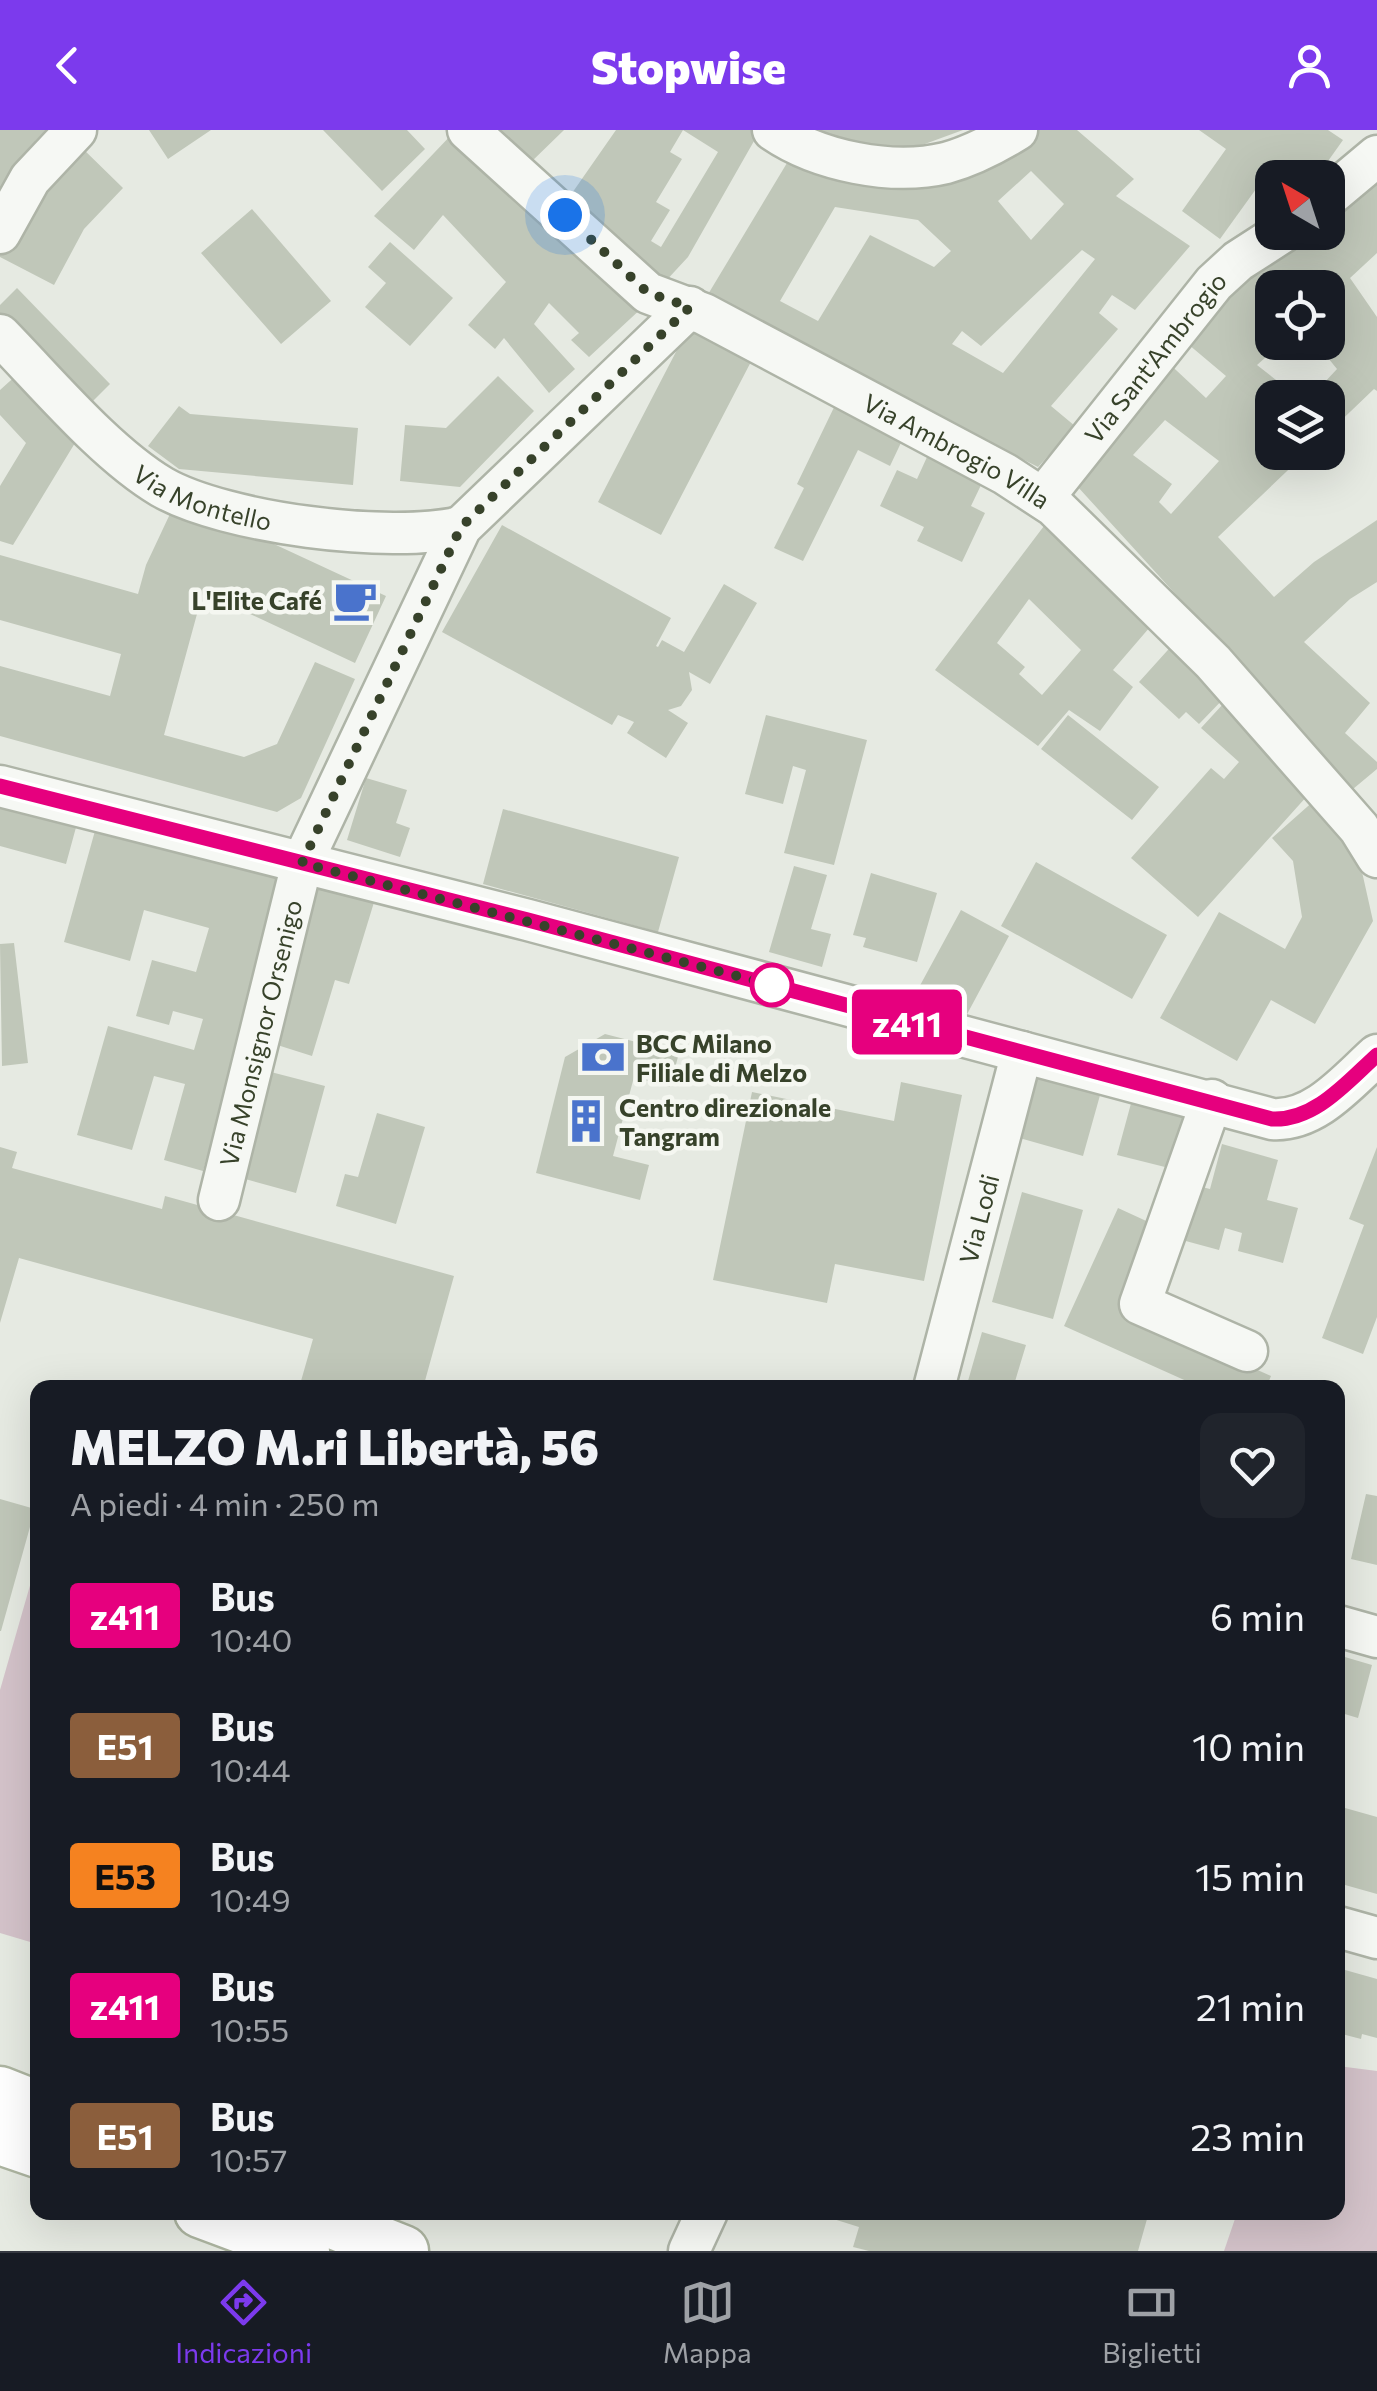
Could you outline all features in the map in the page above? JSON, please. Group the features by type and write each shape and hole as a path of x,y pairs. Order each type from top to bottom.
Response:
{"main road":[{"path":"0,2092 30,2104"},
{"path":"0,2138 30,2149"},
{"path":"221,2220 304,2251"},
{"path":"325,2220 403,2251"}],"street":[{"path":"0,234 30,179 76,130"},
{"name":"Via Ambrogio Villa","path":"468,130 648,293 690,307 1013,478 1042,498 1075,525 1213,662 1376,848"},
{"path":"782,136 835,157 910,167 948,162 1017,130"},
{"path":"1345,183 1377,156"},
{"name":"Via Sant'Ambrogio","path":"1042,498 1214,283 1255,250"},
{"path":"461,527 690,307"},
{"name":"Via Montello","path":"0,335 127,461 183,498 271,519 383,535 430,534 461,527"},
{"name":"Via Monsignor Orsenigo","path":"219,1200 302,863 461,527"},
{"path":"0,786 1212,1100 1253,1114 1290,1120 1309,1111 1360,1083 1377,1055"},
{"name":"Via Lodi","path":"936,1380 1022,1052"},
{"path":"1212,1100 1140,1304 1247,1352"},
{"path":"1345,1628 1377,1637"},
{"path":"1345,1928 1377,1938"}],"shaded area":[{"path":"30,1585 30,1942 0,1933 0,1690"},
{"path":"1345,2067 1377,2071 1377,2251 1224,2251 1235,2220 1345,2220"}],"building":[{"path":"0,130 46,130 0,199"},
{"path":"149,130 211,130 168,159"},
{"path":"323,130 407,130 425,149 382,191"},
{"path":"491,130 564,130 528,165"},
{"path":"616,130 683,130 752,130 758,134 688,257 663,284 570,196","holes":["683,130 718,152 661,247 651,241 670,210 656,202 682,159 670,152"]},
{"path":"798,130 963,130 903,152"},
{"path":"1031,130 1077,130 1134,179 1116,196 1190,246 1135,310 1112,295 1099,313 1118,329 1051,406 1075,426 1038,467 707,296 793,153 884,177","holes":["1031,171 1064,204 1031,240 998,201","835,207 918,220 951,251 934,267 870,235 818,321 780,301","1082,250 1095,259 1003,373 952,344 962,331 981,346"]},
{"path":"1199,130 1328,130 1343,140 1329,160 1255,160 1255,190 1220,239 1182,211 1226,149"},
{"path":"454,132 644,306 589,357 571,340 579,333 549,303 534,324 575,369 549,393 504,338 495,349 468,325 506,282 443,215 414,250 374,216"},
{"path":"78,144 123,188 84,229 54,285 0,257 0,249"},
{"path":"1377,165 1377,253 1350,278 1377,317 1377,391 1374,389 1345,417 1345,380 1327,380 1337,369 1330,360 1345,360 1345,270 1257,270 1278,250 1345,250 1345,192"},
{"path":"252,209 331,301 281,344 201,253"},
{"path":"390,242 453,298 410,346 365,307 386,283 368,267"},
{"path":"1255,272 1255,360 1263,360 1257,365 1276,380 1255,380 1255,470 1288,470 1218,537 1274,597 1314,562 1377,520 1377,582 1350,599 1304,642 1370,703 1345,733 1377,762 1377,769 1353,789 1067,475 1162,357 1206,398 1226,376 1182,339","holes":["1165,420 1219,461 1171,514 1159,502 1172,484 1133,455"]},
{"path":"17,288 110,384 86,408 0,319 0,305"},
{"path":"692,321 755,354 661,535 598,502"},
{"path":"20,372 78,438 13,545 0,541 0,486 26,443 0,415 0,390"},
{"path":"498,376 534,411 460,487 400,481 405,425 446,428"},
{"path":"839,397 907,430 890,466 858,450 803,561 774,548 804,488 797,484"},
{"path":"179,406 190,414 358,428 353,485 179,469 148,446"},
{"path":"927,457 982,483 971,506 985,513 962,562 917,541 924,527 880,506 897,470 917,479"},
{"path":"177,499 386,596 355,663 203,592 164,735 244,757 277,744 315,662 355,679 301,798 277,812 0,736 0,666 110,696 121,654 0,620 0,555 138,594 146,565"},
{"path":"1050,518 1150,627 1113,670 1133,687 1100,731 1069,710 1038,746 935,670","holes":["1029,599 1081,650 1042,695 1019,674 1025,667 997,643"]},
{"path":"502,525 671,618 658,647 662,640 684,652 724,584 757,603 710,684 689,672 692,690 681,706 668,710 688,723 666,758 627,733 634,722 618,715 612,725 442,632"},
{"path":"1176,641 1231,691 1199,724 1186,712 1179,719 1139,682"},
{"path":"1224,703 1317,785 1198,917 1131,858 1211,768 1224,779 1239,762 1201,728"},
{"path":"766,715 867,740 834,865 784,853 806,770 793,766 783,804 745,794"},
{"path":"1068,715 1159,787 1132,820 1041,749"},
{"path":"366,778 407,790 396,823 410,828 400,857 347,840"},
{"path":"0,798 78,820 66,864 0,846"},
{"path":"1316,799 1356,845 1373,921 1315,1024 1271,1000 1237,1061 1160,1018 1219,912 1285,949 1302,917 1293,861 1272,838"},
{"path":"503,809 679,857 658,932 483,884"},
{"path":"98,820 287,872 203,1171 164,1160 185,1084 154,1076 132,1150 77,1135 108,1026 194,1050 203,1019 173,1011 169,1025 136,1016 152,960 196,972 209,928 144,910 130,961 64,942"},
{"path":"1036,862 1167,935 1132,999 1001,926"},
{"path":"794,866 827,875 811,929 831,934 822,967 769,952"},
{"path":"871,873 937,893 917,962 863,947 866,938 853,935"},
{"path":"320,882 375,899 349,984 335,980 312,1056 271,1043"},
{"path":"961,910 1009,936 965,1018 917,991"},
{"path":"14,943 28,1063 2,1066 0,944"},
{"name":"Centro direzionale Tangram","path":"605,1034 679,1053 670,1087 634,1077 613,1156 649,1165 640,1200 536,1173 565,1057"},
{"path":"1037,1063 1104,1081 1083,1156 1016,1137"},
{"path":"267,1071 325,1086 296,1193 238,1177"},
{"path":"901,1082 962,1095 924,1281 835,1264 827,1303 713,1280 752,1092 894,1121"},
{"path":"1133,1096 1193,1112 1177,1170 1117,1155"},
{"path":"377,1113 425,1127 396,1224 336,1206 345,1174 358,1177"},
{"path":"1222,1144 1278,1160 1267,1200 1298,1208 1283,1263 1238,1251 1242,1233 1225,1228 1219,1250 1171,1237 1186,1183 1210,1189"},
{"path":"0,1147 17,1152 12,1168 162,1209 165,1196 454,1276 425,1380 301,1380 313,1339 19,1258 0,1323"},
{"path":"1377,1147 1377,1317 1363,1354 1322,1338 1364,1225 1349,1219"},
{"path":"1022,1192 1083,1210 1053,1319 992,1302"},
{"path":"1118,1208 1155,1225 1118,1308 1271,1376 1269,1380 1184,1380 1064,1326"},
{"path":"982,1332 1026,1345 1015,1380 968,1380"},
{"path":"1366,1494 1377,1496 1377,1565 1351,1559"},
{"path":"0,1499 30,1508 30,1527 0,1631"},
{"path":"1345,1657 1372,1665 1358,1718 1345,1714"},
{"path":"1345,1808 1377,1817 1377,1894 1345,1885"},
{"path":"1345,1970 1377,1979 1377,2038 1362,2034 1361,2039 1345,2035"},
{"path":"837,2220 1147,2220 1138,2251 869,2251 853,2247 859,2227"}],"bus line":[{"name":"z411","path":"0,786 528,920 1272,1119 1290,1120 1309,1111 1377,1055"}],"place":[{"name":"L'Elite Café","path":"355,600"},
{"name":"BCC Milano Filiale di Melzo","path":"603,1057"},
{"name":"Centro direzionale Tangram","path":"586,1121"}],"route":[{"path":"565,215 648,293 690,307 461,527 302,863 772,985"}]}
